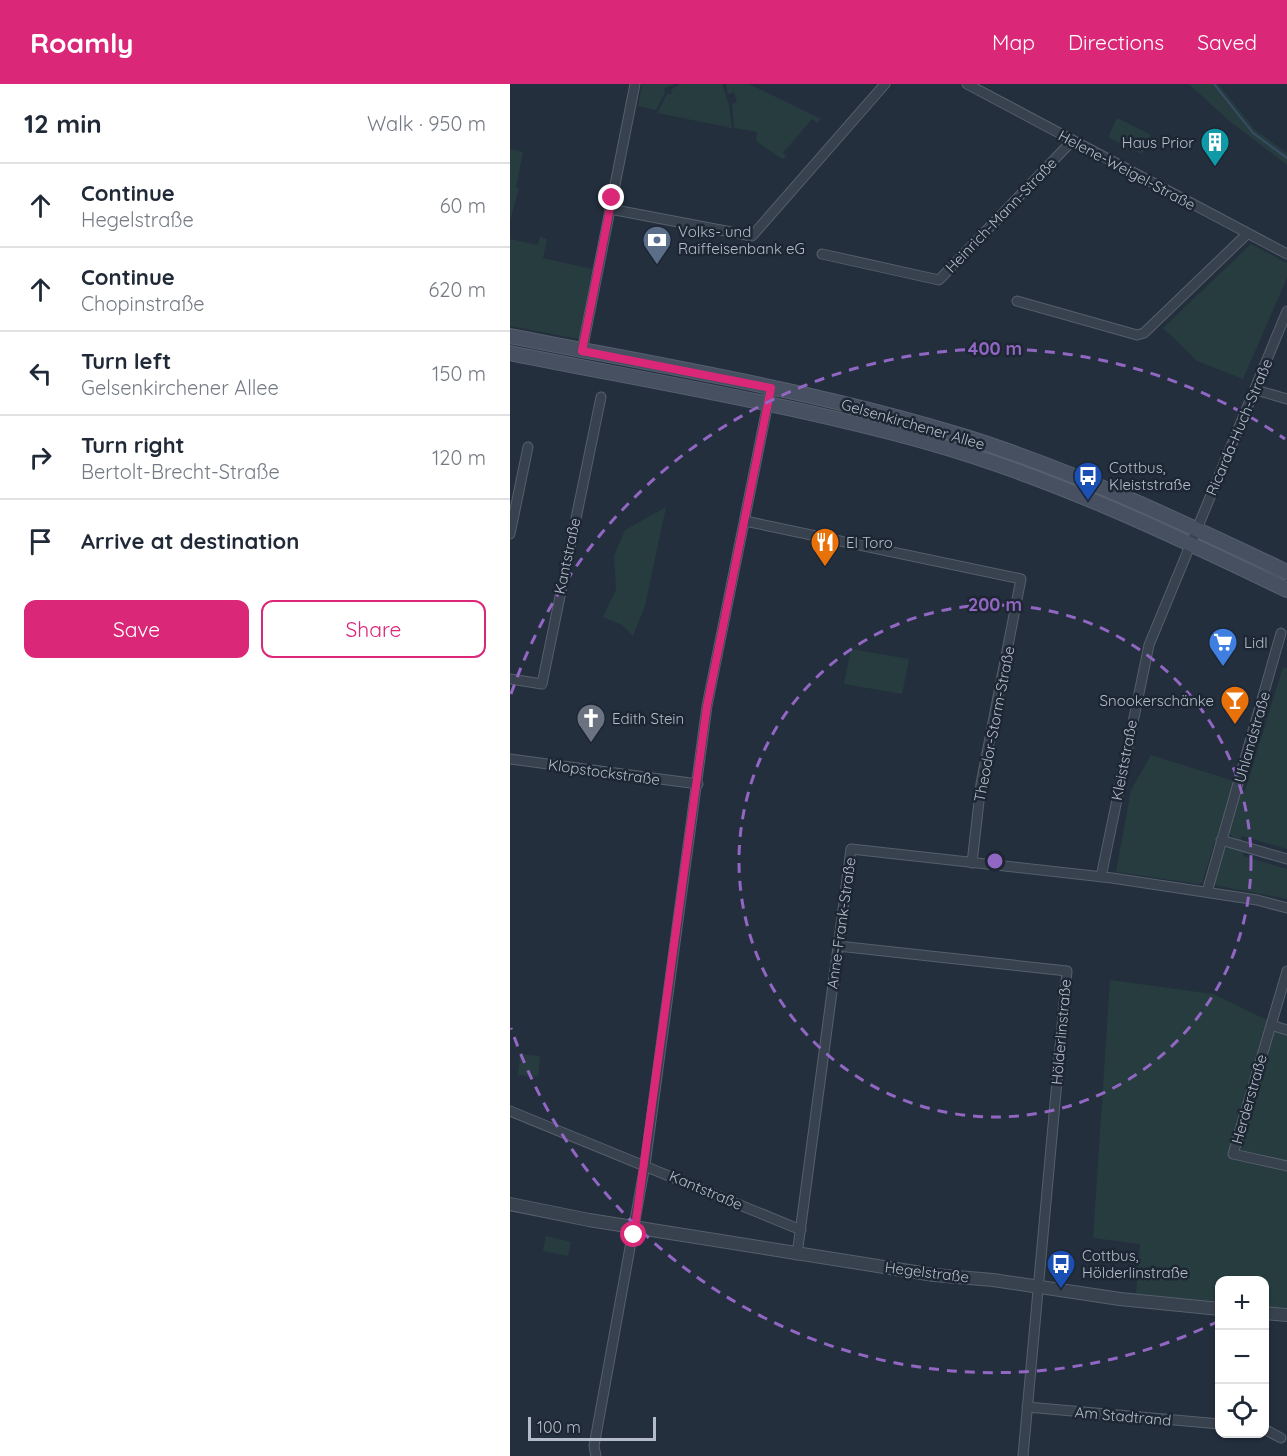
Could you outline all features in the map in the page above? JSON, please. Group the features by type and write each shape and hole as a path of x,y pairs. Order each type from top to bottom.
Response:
{"main road":[{"name":"Gelsenkirchener Allee","path":"510,336 771,388 968,438 1031,460 1197,528 1287,572"},
{"name":"Gelsenkirchener Allee","path":"510,353 767,403 939,446 1015,471 1190,544 1287,590"}],"street":[{"path":"582,351 635,84"},
{"path":"610,209 752,236 885,84"},
{"name":"Helene-Weigel-Straße","path":"967,84 1287,254"},
{"name":"Heinrich-Mann-Straße","path":"822,254 939,280 1072,141"},
{"path":"1017,301 1137,335 1149,329 1248,233"},
{"name":"Ricarda-Huch-Straße","path":"1190,544 1287,311"},
{"path":"596,1456 594,1446 645,1165 707,706 771,388"},
{"path":"1256,390 1287,399"},
{"name":"Kantstraße","path":"510,680 542,684 601,397"},
{"path":"510,534 528,447"},
{"name":"Theodor-Storm-Straße","path":"746,521 1021,579 981,784 972,863"},
{"name":"Kleiststraße","path":"1101,877 1144,661 1190,544"},
{"name":"Uhlandstraße","path":"1207,892 1281,633"},
{"name":"Klopstockstraße","path":"510,759 698,784"},
{"path":"1221,840 1287,859"},
{"name":"Anne-Frank-Straße","path":"797,1255 851,849 1101,877 1207,892 1287,908"},
{"name":"Hölderlinstraße","path":"838,946 1066,971 1038,1286"},
{"name":"Herderstraße","path":"1287,971 1233,1154 1287,1166"},
{"path":"1271,1025 1287,1030"},
{"name":"Kantstraße","path":"510,1111 801,1230"},
{"name":"Hegelstraße","path":"510,1204 797,1255 934,1275 1038,1286 1120,1299 1215,1308"},
{"path":"1023,1456 1038,1286"},
{"path":"1269,1313 1287,1315"},
{"name":"Am Stadtrand","path":"1027,1407 1215,1424"},
{"path":"1269,1432 1281,1438"}],"green space":[{"path":"642,84 675,84 664,88 665,92 656,110 638,106"},
{"path":"680,84 722,84 729,105 732,128 657,113 667,94 672,94 671,90"},
{"path":"726,84 749,84 821,119 817,123 812,119 783,153 787,157 782,159 756,141 757,132 734,128 732,104 737,102 734,92 728,94"},
{"path":"1189,84 1218,84 1255,130 1287,153 1287,165 1228,120"},
{"path":"1117,118 1151,135 1142,154 1108,137"},
{"path":"510,149 523,152 516,188 519,189 510,220"},
{"path":"540,237 547,239 543,258 592,269 579,339 510,326 510,239 538,245"},
{"path":"1251,244 1287,263 1287,278 1243,379 1197,361 1163,328"},
{"path":"666,507 645,606 633,636 622,625 603,617 616,590 614,556 625,530"},
{"path":"851,649 909,659 902,694 844,684"},
{"path":"1283,667 1287,668 1287,849 1242,836 1240,842 1228,833 1240,790 1245,791"},
{"path":"1151,755 1234,781 1202,883 1116,872 1131,790"},
{"path":"1233,847 1244,850 1243,856 1287,869 1287,899 1214,885 1224,849"},
{"path":"1110,980 1213,994 1265,1019 1287,1025 1287,1308 1269,1306 1269,1276 1215,1276 1215,1302 1136,1294 1140,1244 1093,1238"},
{"path":"520,1054 540,1056 538,1077 518,1075"},
{"path":"546,1236 571,1242 568,1256 543,1251"}],"waterway":[{"path":"1214,84 1253,133 1287,158"}],"place":[{"name":"Haus Prior","path":"1215,168"},
{"name":"Volks- und Raiffeisenbank eG","path":"657,266"},
{"name":"Cottbus, Kleiststraße","path":"1088,502"},
{"name":"El Toro","path":"825,568"},
{"name":"Lidl","path":"1223,668"},
{"name":"Snookerschänke","path":"1235,726"},
{"name":"Edith Stein","path":"591,744"},
{"name":"Cottbus, Hölderlinstraße","path":"1061,1290"}],"route":[{"path":"612,198 582,351 771,388 707,706 634,1235"}]}
